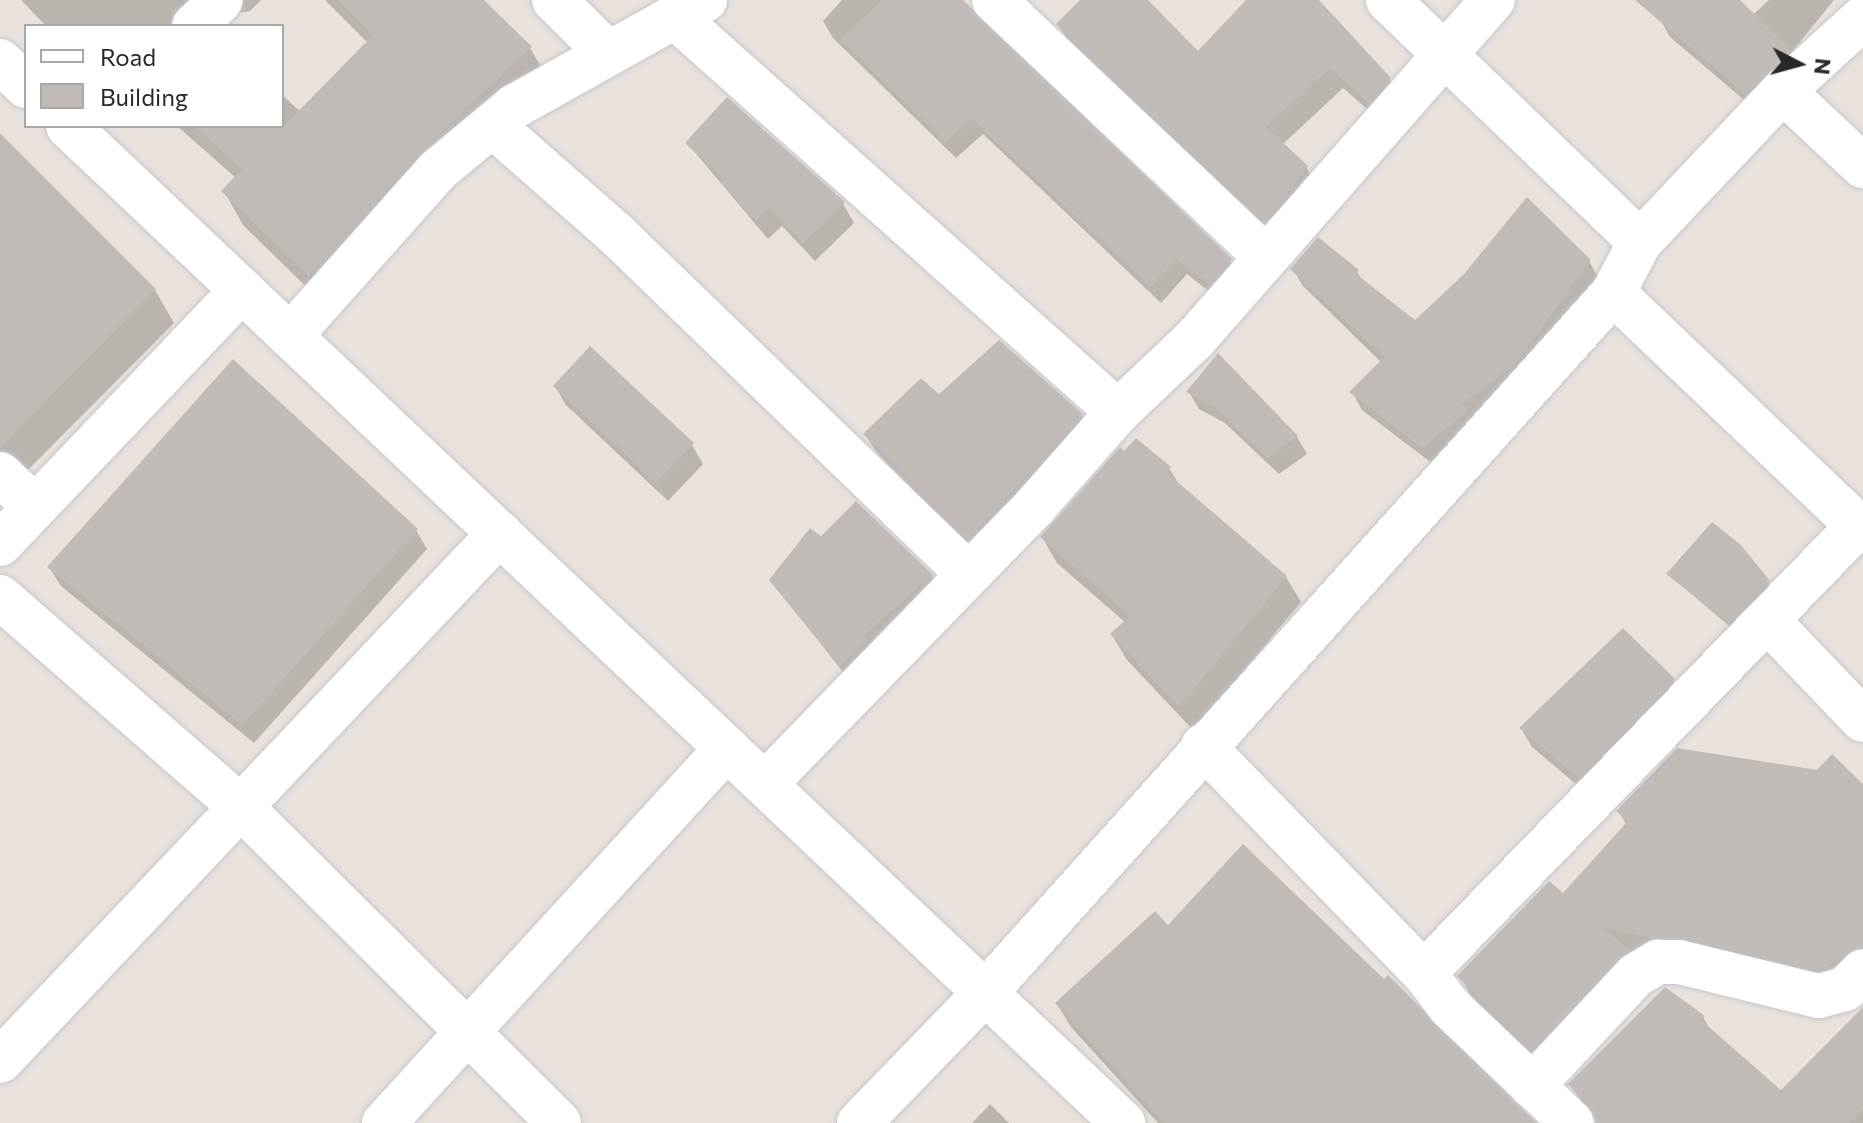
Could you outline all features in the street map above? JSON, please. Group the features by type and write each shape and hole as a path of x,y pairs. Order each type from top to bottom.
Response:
{"street":[{"path":"196,24 221,0"},
{"path":"554,0 608,53"},
{"path":"994,0 1266,257"},
{"path":"1388,0 1640,242"},
{"path":"765,784 968,574 1118,412 1194,340 1493,0"},
{"path":"290,336 438,170 492,125 608,53 690,8 1118,412"},
{"path":"859,1123 985,993 1203,746 1613,293 1640,242 1783,91 1863,18"},
{"path":"0,61 24,84"},
{"path":"1783,91 1863,166"},
{"path":"492,125 615,233 968,574"},
{"path":"79,130 290,336 1123,1123"},
{"path":"0,544 242,290"},
{"path":"1424,973 1860,528 1613,293"},
{"path":"0,474 35,507"},
{"path":"0,1061 500,533"},
{"path":"0,597 241,807 465,1035 559,1123"},
{"path":"1768,621 1863,720"},
{"path":"1203,746 1424,973 1450,1007 1572,1123"},
{"path":"384,1123 727,748"},
{"path":"1532,1086 1636,975 1658,962 1679,962 1819,996 1845,989 1863,971"}],"building":[{"path":"338,0 484,0 532,47 419,153 308,276 221,191 242,169 196,128 284,128 373,35"},
{"path":"882,0 963,0 1232,259 1210,284 1176,259 1151,287 972,119 945,142 841,40"},
{"path":"1080,0 1148,0 1198,51 1246,0 1319,0 1391,78 1369,103 1330,68 1266,127 1308,166 1265,222 1056,24"},
{"path":"1635,0 1740,0 1791,50 1745,94"},
{"path":"727,97 845,202 803,243 770,208 756,221 721,183 725,179 685,143"},
{"path":"0,133 156,289 0,447"},
{"path":"1527,197 1591,260 1512,368 1462,404 1468,411 1422,448 1349,392 1384,357 1290,269 1318,237 1359,270 1356,274 1415,320 1464,274"},
{"path":"999,340 1083,414 968,539 863,434 921,378 939,394"},
{"path":"590,346 694,443 656,483 553,386"},
{"path":"1218,353 1298,436 1268,458 1213,406 1186,392"},
{"path":"233,359 418,529 242,725 47,567"},
{"path":"1136,438 1171,467 1166,472 1287,576 1179,707 1110,634 1130,616 1040,537 1120,447 1124,451"},
{"path":"856,501 933,575 863,636 868,641 839,666 769,580 810,528 821,536"},
{"path":"1712,522 1741,545 1770,581 1729,623 1666,574"},
{"path":"1623,628 1675,679 1578,778 1519,728"},
{"path":"1677,748 1817,770 1832,754 1863,784 1863,947 1819,970 1685,938 1652,938 1602,927 1629,950 1531,1050 1457,976 1549,881 1563,893 1628,821 1616,811"},
{"path":"1243,844 1384,979 1388,975 1536,1123 1164,1123 1055,1003 1155,911 1168,925"},
{"path":"1665,987 1705,1016 1701,1020 1781,1090 1863,1007 1863,1109 1849,1123 1596,1123 1590,1106 1568,1084"}]}
